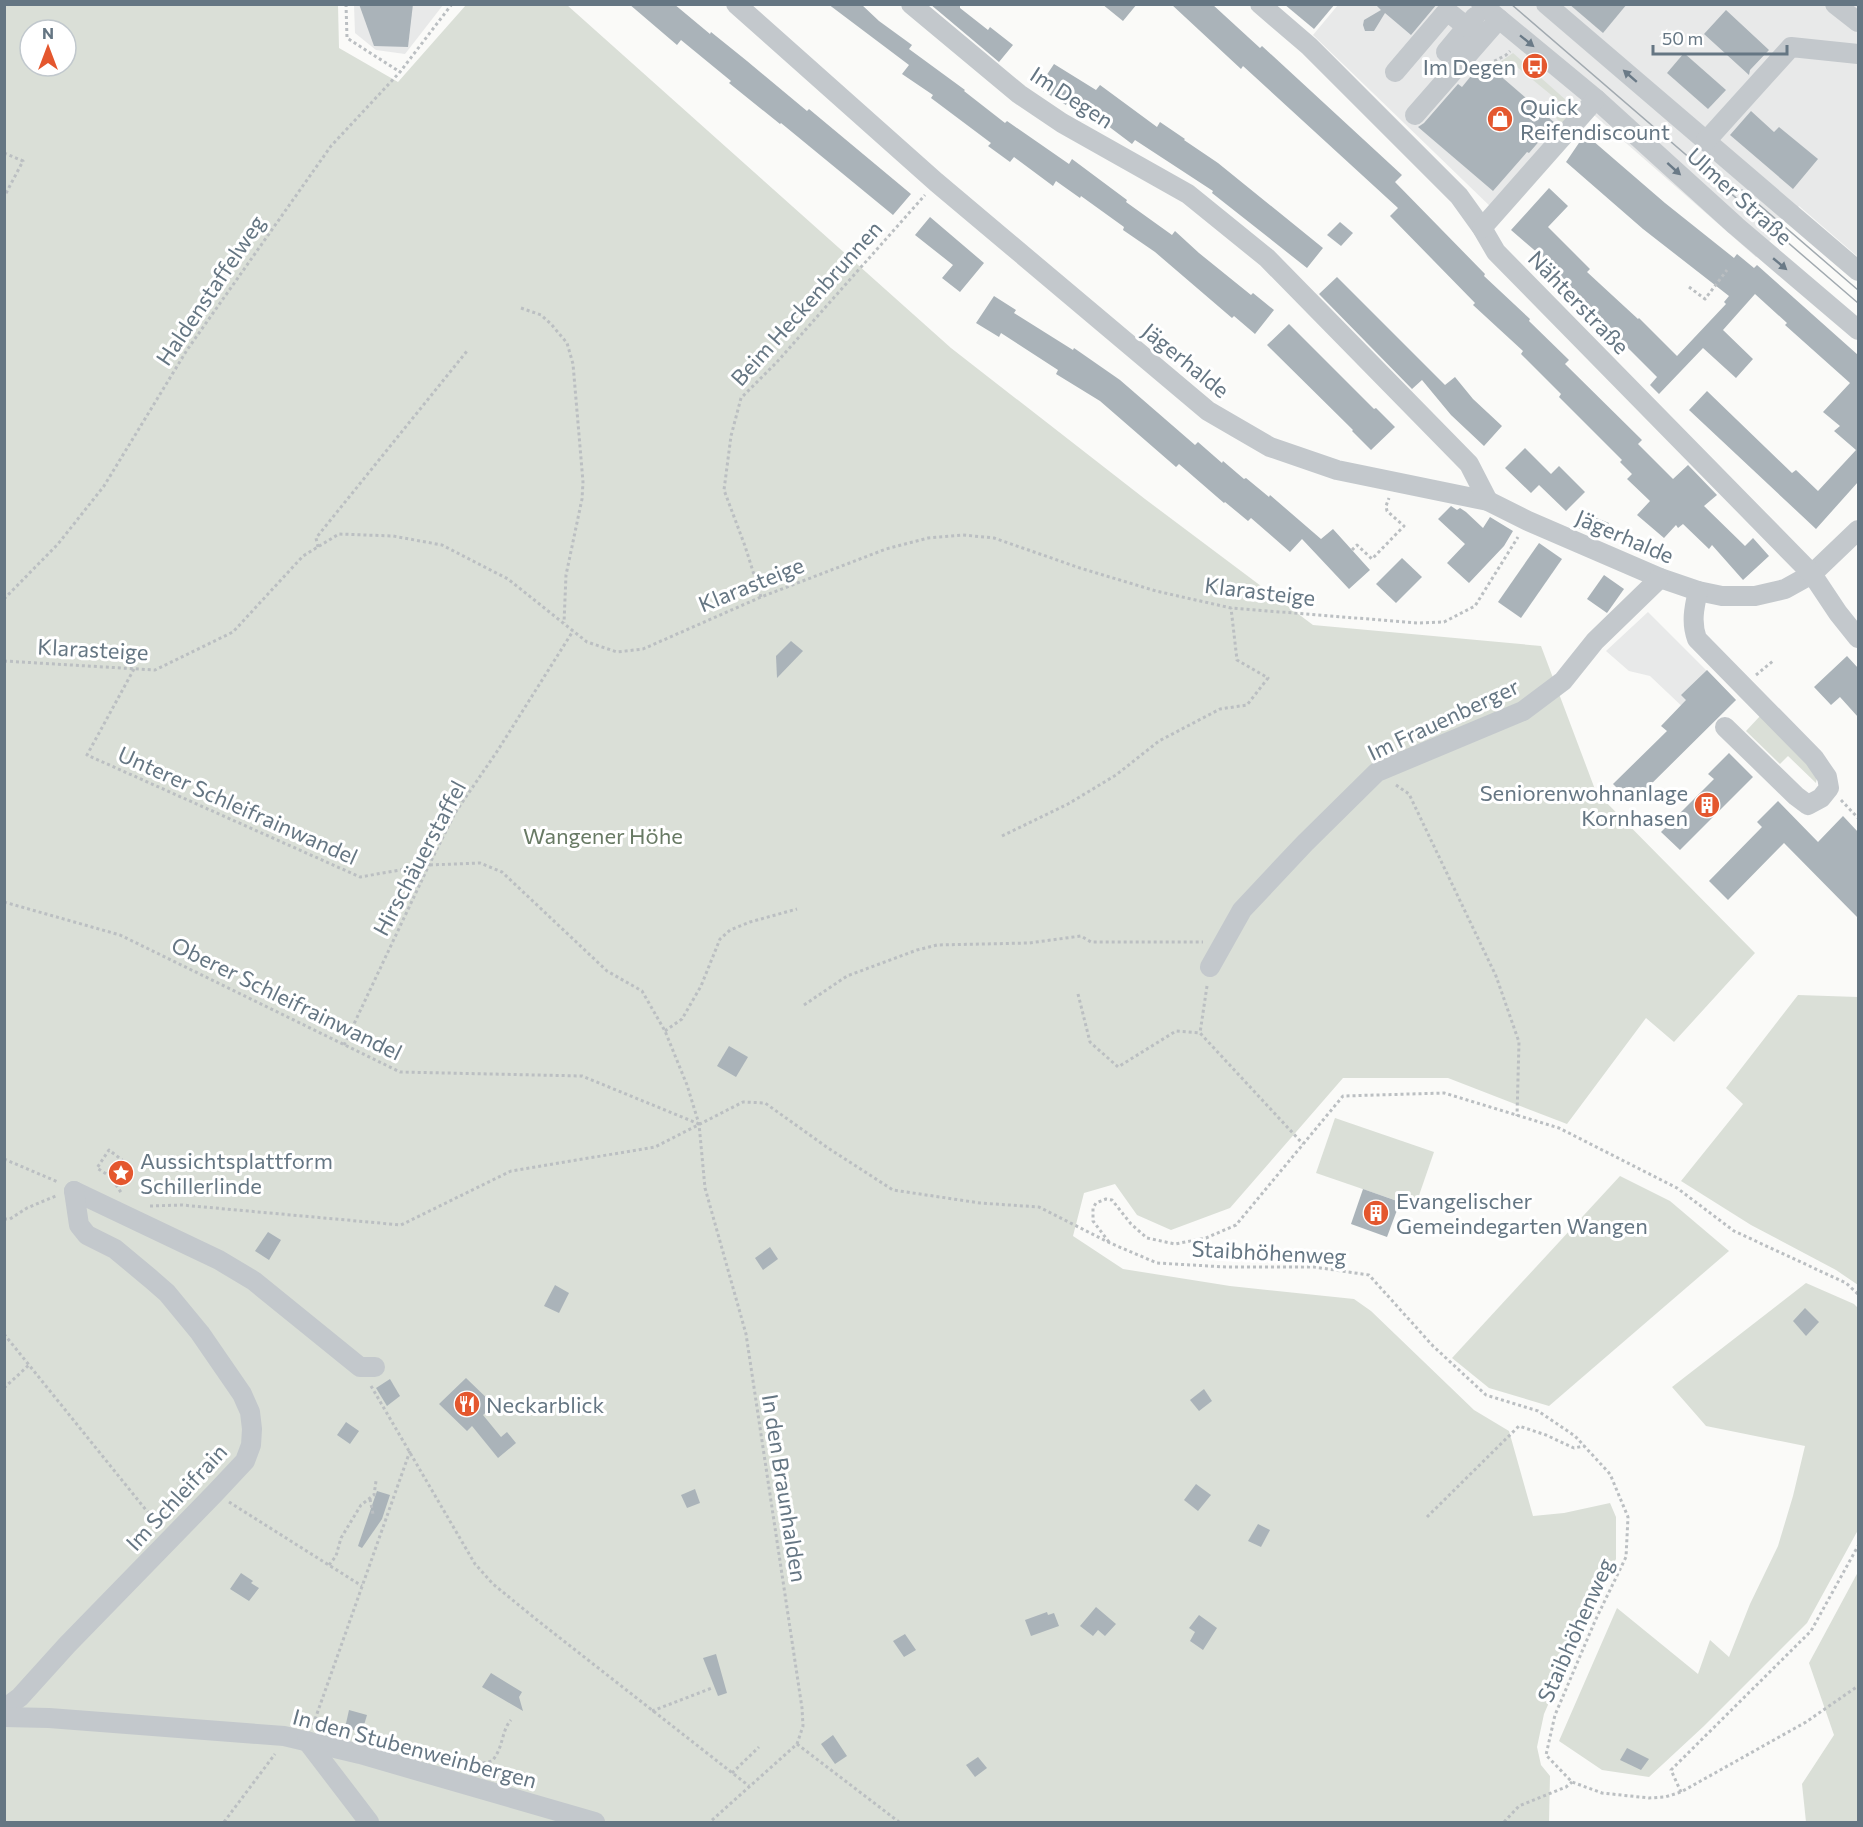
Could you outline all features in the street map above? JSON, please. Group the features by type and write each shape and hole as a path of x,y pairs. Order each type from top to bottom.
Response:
{"street":[{"name":"Jägerhalde","path":"736,4 936,182 1208,411 1270,447 1337,470 1488,501 1528,521 1660,578 1698,591 1722,596 1755,596 1785,589 1812,574 1858,530"},
{"name":"Im Degen","path":"911,4 1019,94 1062,123 1188,194 1267,258 1469,464 1488,501"},
{"name":"Nähterstraße","path":"1260,4 1309,46 1459,196 1496,252 1812,574 1858,638"},
{"name":"Ulmer Straße","path":"1546,4 1706,141 1823,231 1858,271"},
{"path":"1835,4 1858,22"},
{"path":"1446,52 1482,5"},
{"name":"Ulmer Straße","path":"1482,5 1596,99 1736,226 1858,330"},
{"path":"1395,72 1447,11 1467,27"},
{"path":"1415,115 1499,19"},
{"path":"1706,141 1791,47 1858,54"},
{"path":"1482,228 1596,99"},
{"name":"Im Frauenberger","path":"1210,967 1242,910 1305,843 1377,772 1523,711 1563,681 1595,641 1660,578"},
{"path":"1698,591 1693,611 1693,628 1697,639 1814,758 1827,777 1829,788 1821,798 1808,805 1725,727"},
{"path":"74,1191 219,1260 254,1281 368,1367"},
{"name":"Im Schleifrain","path":"4,1709 20,1697 67,1645 245,1461 251,1445 250,1412 242,1394 200,1333 167,1293 115,1249 87,1234 79,1225 74,1191"},
{"name":"In den Stubenweinbergen","path":"4,1717 48,1718 284,1736 404,1767 595,1822"},
{"path":"307,1741 369,1822"}],"path":[{"path":"346,4 347,38 400,72"},
{"name":"Haldenstaffelweg","path":"4,599 58,544 104,486 188,350 291,200 331,146 400,72 452,4"},
{"path":"1489,64 1506,55"},
{"path":"4,153 23,161 4,197"},
{"name":"Beim Heckenbrunnen","path":"760,597 746,546 724,490 731,436 741,398 776,363 936,182"},
{"path":"1689,287 1705,299 1727,270"},
{"path":"521,308 541,315 551,324 567,343 573,364 583,482 582,499 566,575 564,623"},
{"path":"318,547 316,538 466,351"},
{"path":"1352,550 1357,545 1371,559 1404,526 1387,511"},
{"name":"Klarasteige","path":"4,661 155,670 233,632 303,556 339,534 393,536 442,545 508,579 587,642 617,652 643,649 760,597 886,549 928,538 963,535 994,538 1134,584 1231,608 1419,623 1444,622 1475,606 1528,521"},
{"path":"1002,836 1068,804 1116,775 1159,741 1220,709 1247,705 1268,678 1237,660 1231,608"},
{"name":"Hirschäuerstaffel","path":"344,1045 455,813 498,750 573,631"},
{"name":"Unterer Schleifrainwandel","path":"134,669 87,755 360,878 429,865 480,863 502,872 608,971 642,991 665,1031 687,1085 699,1124"},
{"path":"1377,772 1409,794 1496,976 1519,1042 1517,1116"},
{"path":"1829,788 1858,818"},
{"name":"Oberer Schleifrainwandel","path":"4,902 120,935 400,1072 582,1076 699,1124"},
{"path":"665,1031 682,1019 701,986 720,939 730,930 750,922 796,909"},
{"path":"804,1005 847,976 937,945 1029,943 1081,936 1091,942 1213,942 1221,946"},
{"path":"1200,1033 1210,967"},
{"path":"1078,994 1090,1042 1118,1067 1176,1030 1200,1033 1303,1144"},
{"path":"1110,1243 1093,1221 1093,1208 1096,1203 1106,1199 1112,1200 1131,1224 1147,1238 1175,1244 1206,1238 1236,1225 1343,1096 1444,1093 1559,1128 1677,1188 1734,1231 1846,1283 1858,1294"},
{"name":"Staibhöhenweg","path":"126,1214 144,1207 182,1205 401,1225 511,1171 655,1147 742,1102 765,1103 828,1148 893,1190 980,1203 1039,1207 1110,1243 1157,1263 1314,1267 1369,1275 1433,1346 1486,1395 1538,1411 1575,1436 1610,1474 1628,1517 1626,1557 1595,1621 1555,1715 1546,1755 1572,1782"},
{"name":"In den Braunhalden","path":"699,1124 705,1188 746,1334 802,1708 803,1726 797,1744"},
{"path":"111,1177 122,1160 109,1150 97,1168 111,1177 121,1189 126,1214"},
{"path":"4,1159 48,1177 74,1191"},
{"path":"4,1220 49,1198 74,1191"},
{"path":"4,1334 146,1510 172,1537"},
{"path":"4,1388 29,1365"},
{"path":"368,1367 410,1451 475,1563 493,1584 749,1786"},
{"path":"1427,1517 1520,1426 1574,1448 1584,1446"},
{"path":"307,1741 410,1451"},
{"path":"329,1565 336,1556 341,1538 362,1505 374,1495 376,1482"},
{"path":"215,1493 362,1586"},
{"path":"370,1499 373,1514"},
{"path":"1681,1792 1671,1770 1811,1631 1858,1546"},
{"path":"1504,1822 1519,1806 1566,1787 1572,1782 1602,1793 1649,1798 1665,1797 1681,1792 1806,1722 1858,1686"},
{"path":"652,1711 712,1688"},
{"path":"466,1766 492,1761 501,1749 511,1720"},
{"path":"224,1822 281,1746 284,1736"},
{"path":"710,1822 797,1744 899,1822"},
{"path":"732,1773 759,1747"}],"shaded area":[{"path":"354,5 443,5 405,54 376,50 355,33"},
{"path":"1338,5 1858,5 1858,257 1799,206 1756,257 1586,108 1495,211 1313,35"},
{"path":"1648,612 1736,700 1710,725 1687,711 1650,676 1629,671 1606,651"}],"green space":[{"name":"Wangener Höhe","path":"5,5 338,5 339,48 398,82 466,5 567,5 951,348 1145,499 1313,625 1541,646 1596,792 1755,953 1674,1042 1646,1018 1567,1124 1448,1078 1343,1078 1230,1208 1171,1230 1137,1215 1115,1184 1084,1193 1073,1236 1123,1269 1230,1286 1354,1299 1371,1311 1474,1410 1509,1431 1533,1516 1564,1513 1610,1503 1616,1517 1616,1559 1587,1615 1544,1714 1537,1747 1541,1765 1550,1776 1549,1822 5,1822"},
{"path":"1513,53 1576,109 1562,124 1556,118 1566,107 1517,67 1505,67 1500,62"},
{"path":"1761,715 1813,766 1817,777 1816,783 1788,756 1780,764 1746,731"},
{"path":"1798,995 1858,997 1858,1285 1836,1270 1751,1225 1681,1181 1743,1104 1726,1088"},
{"path":"1335,1118 1434,1152 1415,1207 1316,1173"},
{"path":"1620,1176 1670,1201 1729,1251 1549,1406 1489,1388 1452,1358"},
{"path":"1806,1283 1854,1304 1858,1308 1858,1530 1807,1623 1704,1726 1649,1777 1602,1770 1559,1741 1617,1608 1698,1674 1710,1640 1729,1657 1750,1604 1778,1546 1805,1446 1706,1426 1672,1387"},
{"path":"1858,1572 1858,1822 1806,1822 1802,1784 1834,1735 1809,1663"}],"building":[{"path":"359,4 413,4 408,47 374,46"},
{"path":"629,4 674,4 807,111 809,109 911,194 893,215 729,83 731,81 681,40 677,45"},
{"path":"828,4 861,4 879,21 912,45 909,49 1005,123 1007,121 1069,164 1072,159 1172,235 1175,231 1251,295 1253,293 1274,310 1255,334 1234,316 1232,318 1155,252 1123,230 1124,227 1081,196 1080,198 1056,181 1053,186 1014,157 1010,162 988,146 991,143 931,98 933,95 902,74 909,65"},
{"path":"930,4 960,4 960,8 988,30 990,27 1013,45 999,62"},
{"path":"1102,4 1137,4 1123,21"},
{"path":"1171,4 1212,4 1260,48 1262,46 1402,175 1395,182 1485,274 1484,276 1569,360 1565,364 1642,440 1638,444 1673,479 1688,465 1717,495 1704,506 1745,546 1753,538 1769,556 1743,580 1712,545 1709,549 1683,524 1678,528 1676,525 1664,538 1637,515 1650,501 1627,479 1632,474 1620,462 1622,460 1559,397 1561,394 1521,354 1523,351 1473,305 1475,303 1390,216 1398,208 1243,66 1241,69"},
{"path":"1284,4 1335,4 1314,29"},
{"path":"1375,4 1437,4 1411,35 1385,13 1374,31 1365,31 1364,20 1381,10"},
{"path":"1569,4 1627,4 1603,33"},
{"path":"1726,10 1769,50 1750,70 1749,75 1704,34"},
{"path":"1684,53 1726,90 1708,109 1667,73"},
{"path":"1054,64 1096,90 1100,85 1157,127 1160,122 1185,139 1323,248 1307,268 1212,193 1213,191 1135,140 1132,144 1071,98 1066,105 1038,88"},
{"path":"1489,66 1555,123 1493,191 1418,127 1458,84 1462,87 1475,71 1481,76"},
{"path":"1751,111 1774,132 1779,127 1818,159 1793,189 1730,135"},
{"path":"1585,134 1665,203 1734,258 1737,254 1754,268 1757,265 1858,355 1858,482 1816,529 1689,410 1707,391 1792,473 1796,470 1818,491 1856,450 1834,431 1840,426 1823,412 1850,383 1785,325 1787,323 1755,294 1723,330 1753,359 1736,378 1703,348 1659,394 1650,385 1657,377 1587,307 1589,305 1547,261 1511,230 1549,188 1568,206 1548,227 1590,269 1587,272 1639,318 1677,356 1726,304 1724,302 1729,296 1643,229 1566,162"},
{"path":"930,217 984,263 960,292 942,278 953,265 915,235"},
{"path":"1340,222 1353,233 1341,246 1327,235"},
{"path":"1337,277 1445,385 1455,377 1473,399 1502,426 1484,446 1451,415 1422,380 1412,389 1319,294"},
{"path":"994,296 1016,310 1014,313 1073,350 1074,348 1120,380 1195,445 1198,442 1222,463 1223,461 1269,497 1270,495 1321,539 1333,529 1370,570 1349,589 1302,539 1290,552 1251,518 1248,521 1224,503 1179,464 1176,467 1100,401 1056,374 1058,370 1001,333 999,337 976,323"},
{"path":"1289,324 1395,427 1371,450 1267,345"},
{"path":"1525,448 1551,474 1559,466 1585,492 1566,511 1539,485 1531,493 1505,468"},
{"path":"1451,506 1466,512 1483,528 1490,517 1513,531 1504,546 1469,583 1447,563 1465,544 1438,519"},
{"path":"1579,511 1609,523 1603,538 1573,526"},
{"path":"1539,543 1562,559 1521,618 1498,602"},
{"path":"1402,558 1422,577 1396,603 1376,584"},
{"path":"1604,575 1624,589 1607,613 1587,599"},
{"path":"791,641 803,651 777,678 776,656"},
{"path":"1847,656 1858,668 1858,717 1840,697 1831,705 1814,687"},
{"path":"1707,670 1736,700 1632,803 1613,784 1667,731 1661,726 1686,700 1681,695"},
{"path":"1729,753 1753,777 1680,850 1661,832 1714,779 1708,774"},
{"path":"1778,801 1818,842 1843,816 1858,832 1858,918 1784,843 1728,900 1709,881 1762,827 1757,822"},
{"path":"729,1046 748,1057 736,1077 717,1066"},
{"name":"Evangelischer Gemeindegarten Wangen","path":"1363,1189 1400,1202 1387,1237 1351,1224"},
{"path":"268,1232 281,1240 269,1260 255,1251"},
{"path":"770,1247 778,1259 763,1270 755,1258"},
{"path":"555,1285 569,1293 559,1313 544,1306"},
{"path":"1805,1308 1819,1322 1806,1336 1793,1321"},
{"name":"Neckarblick","path":"466,1378 494,1405 483,1415 501,1437 507,1432 516,1443 498,1458 472,1426 467,1431 439,1404"},
{"path":"390,1379 400,1396 387,1406 376,1388"},
{"path":"1204,1389 1212,1401 1199,1411 1190,1400"},
{"path":"346,1422 359,1431 350,1444 337,1435"},
{"path":"1196,1484 1211,1495 1198,1511 1184,1500"},
{"path":"695,1489 700,1503 687,1508 681,1495"},
{"path":"377,1491 390,1495 382,1519 362,1548 358,1546"},
{"path":"1258,1524 1270,1530 1261,1547 1248,1541"},
{"path":"241,1573 259,1588 249,1601 230,1589"},
{"path":"1096,1607 1116,1624 1105,1636 1098,1630 1093,1636 1080,1626"},
{"path":"1047,1612 1048,1615 1054,1613 1059,1626 1031,1636 1025,1620"},
{"path":"1199,1615 1217,1628 1203,1650 1190,1641 1195,1632 1189,1628"},
{"path":"905,1634 916,1650 904,1657 893,1641"},
{"path":"716,1654 727,1693 718,1696 703,1658"},
{"path":"491,1673 522,1692 519,1697 523,1711 482,1687"},
{"path":"349,1710 367,1715 362,1732 345,1728"},
{"path":"833,1735 847,1756 835,1764 821,1744"},
{"path":"1627,1748 1649,1759 1641,1770 1620,1760"},
{"path":"978,1757 987,1768 975,1777 966,1765"}],"tram line":[{"path":"1511,4 1858,303"},
{"path":"1742,190 1858,290"}],"place":[{"name":"Im Degen","path":"1535,66"},
{"name":"Quick Reifendiscount","path":"1500,119"},
{"name":"Seniorenwohnanlage Kornhasen","path":"1707,805"},
{"name":"Aussichtsplattform Schillerlinde","path":"121,1173"},
{"name":"Evangelischer Gemeindegarten Wangen","path":"1376,1213"},
{"name":"Neckarblick","path":"467,1404"}]}
